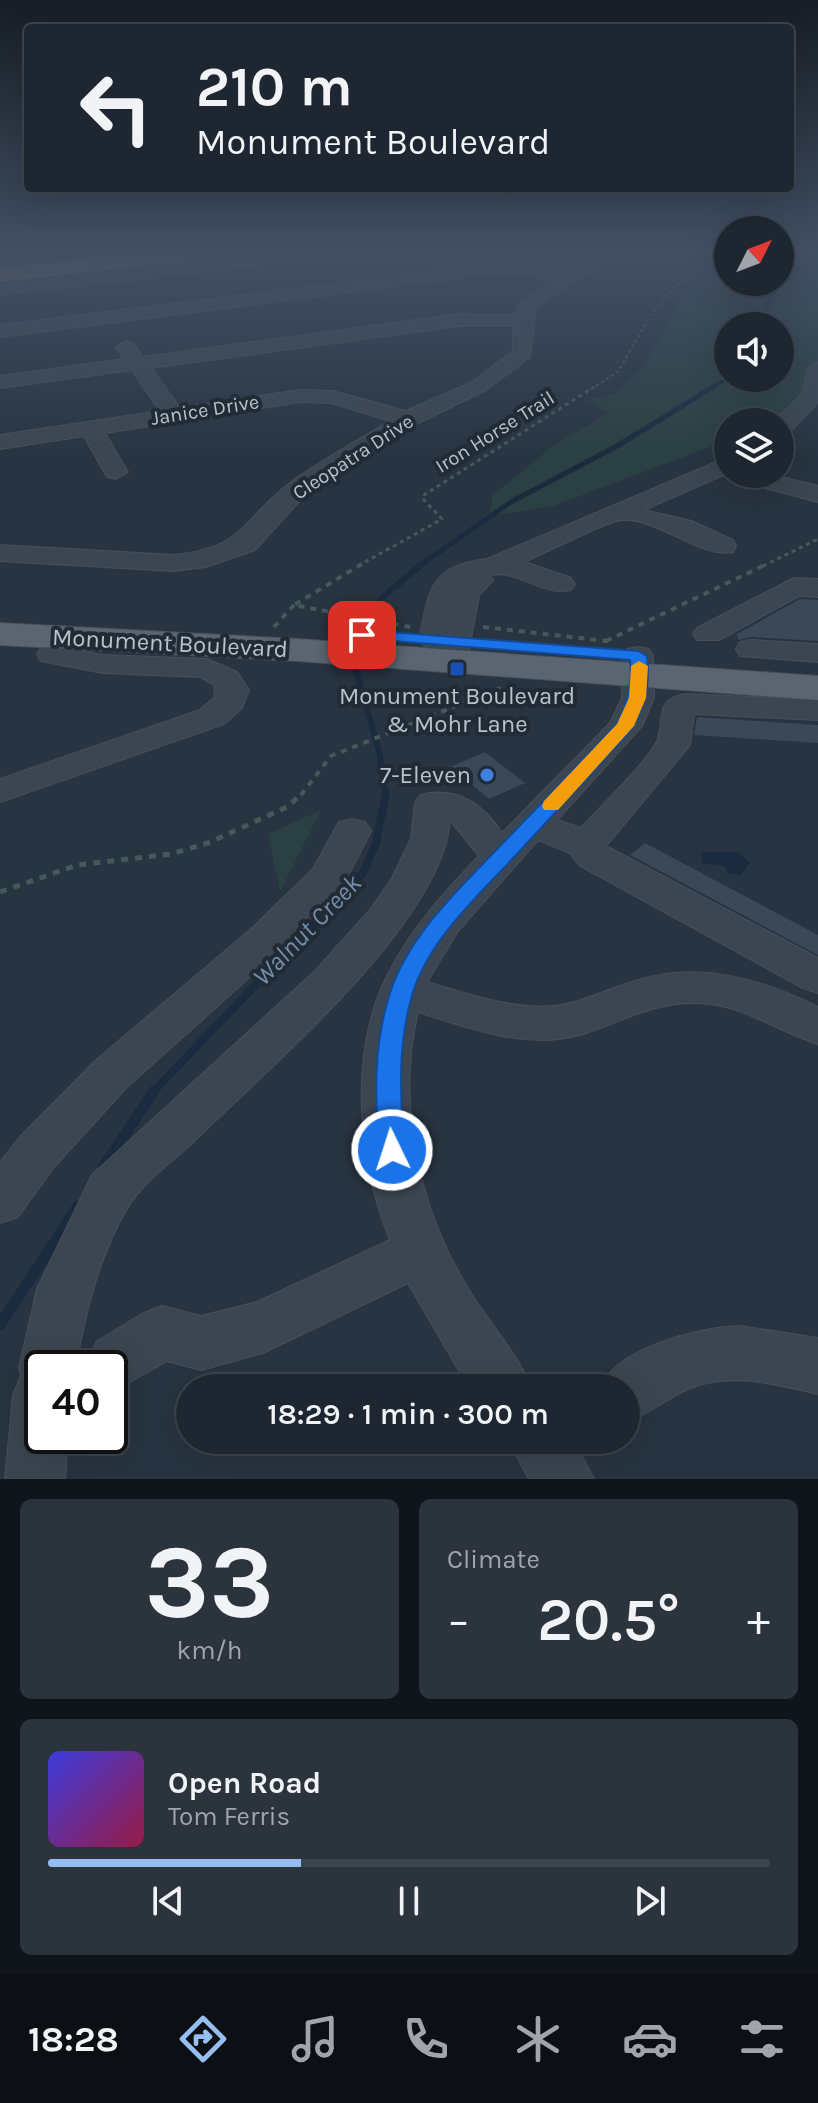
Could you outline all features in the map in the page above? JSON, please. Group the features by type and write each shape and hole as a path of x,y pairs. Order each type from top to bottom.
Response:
{"main road":[{"name":"Monument Boulevard","path":"0,616 290,629 425,640 618,660 818,688"},
{"name":"Monument Boulevard","path":"0,634 67,637 290,629"},
{"name":"Monument Boulevard","path":"618,660 818,667"}],"street":[{"path":"0,331 67,322"},
{"path":"109,322 174,415"},
{"path":"0,382 137,361 443,322"},
{"name":"Cleopatra Drive","path":"0,553 173,563 224,553 245,544 297,489 408,419 479,386 523,353 523,322"},
{"path":"794,415 812,396 818,368"},
{"name":"Janice Drive","path":"0,442 315,395 408,419"},
{"path":"794,421 818,418"},
{"path":"92,429 116,472"},
{"path":"425,640 465,592 492,573 496,565 714,475"},
{"path":"794,487 818,494"},
{"path":"621,512 682,527 723,546"},
{"path":"496,565 561,584"},
{"path":"708,634 794,587 818,588"},
{"path":"0,791 212,717 230,701 233,690 226,679 207,668 103,664 52,654 67,637"},
{"path":"751,649 818,653"},
{"path":"494,1374 445,1301 403,1203 392,1150 388,1103 389,1047 402,991 420,954 452,910 625,726 638,698 618,660"},
{"path":"583,844 594,837 673,745 678,710 684,704 818,710"},
{"path":"51,1350 64,1289 110,1190 330,982 384,920 410,882 430,839 433,803 452,803 470,815 500,859"},
{"path":"534,825 583,844 593,856 818,977"},
{"path":"0,1201 37,1152 111,1074 265,940 329,877 352,831"},
{"path":"402,991 512,1021 550,1023 584,1018 655,991 721,989 783,1007 818,1027"},
{"path":"128,1354 162,1333 201,1343 263,1327 421,1251"},
{"path":"640,1384 693,1357 730,1351 818,1366"},
{"path":"35,1479 37,1454"}],"path":[{"name":"Iron Horse Trail","path":"290,629 325,584 442,519 422,498 424,495 618,372 647,322"},
{"path":"290,629 331,614 425,640 488,626 541,636 618,660 818,539"},
{"path":"0,892 77,865 171,854 208,843 287,807 310,787 331,756 510,684"}],"green space":[{"path":"669,322 714,322 714,392 794,392 794,322 818,322 818,368 812,396 794,409 714,408 714,445 553,506 490,516 492,496 554,445 609,413 588,401 619,391 642,368"},
{"path":"321,810 280,892 268,834"}],"water":[{"path":"701,852 739,852 750,863 740,875 728,873 724,866 702,863"}],"building":[{"path":"800,599 818,600 818,641 751,637 738,640 737,634"},
{"path":"697,717 818,725 818,743 694,735"},
{"name":"7-Eleven","path":"485,752 525,783 489,799 450,767"},
{"path":"645,843 818,935 818,955 630,855"}],"waterway":[{"name":"Walnut Creek","path":"709,389 714,386"},
{"name":"Walnut Creek","path":"419,566 511,502 617,446 713,387"},
{"name":"Walnut Creek","path":"386,794 379,751 355,668 350,625 422,564"},
{"name":"Walnut Creek","path":"152,1093 363,873 376,843 386,794"},
{"name":"Walnut Creek","path":"104,1166 154,1091"},
{"name":"Walnut Creek","path":"0,1325 78,1206"}],"slow traffic":[{"path":"551,806 625,726 638,698 639,666"}],"place":[{"name":"Monument Boulevard & Mohr Lane","path":"457,669"},
{"name":"7-Eleven","path":"487,775"}],"route":[{"path":"362,635 638,656 640,677 638,698 625,726 452,910 420,954 402,991 389,1047 387,1088 392,1150"}]}
